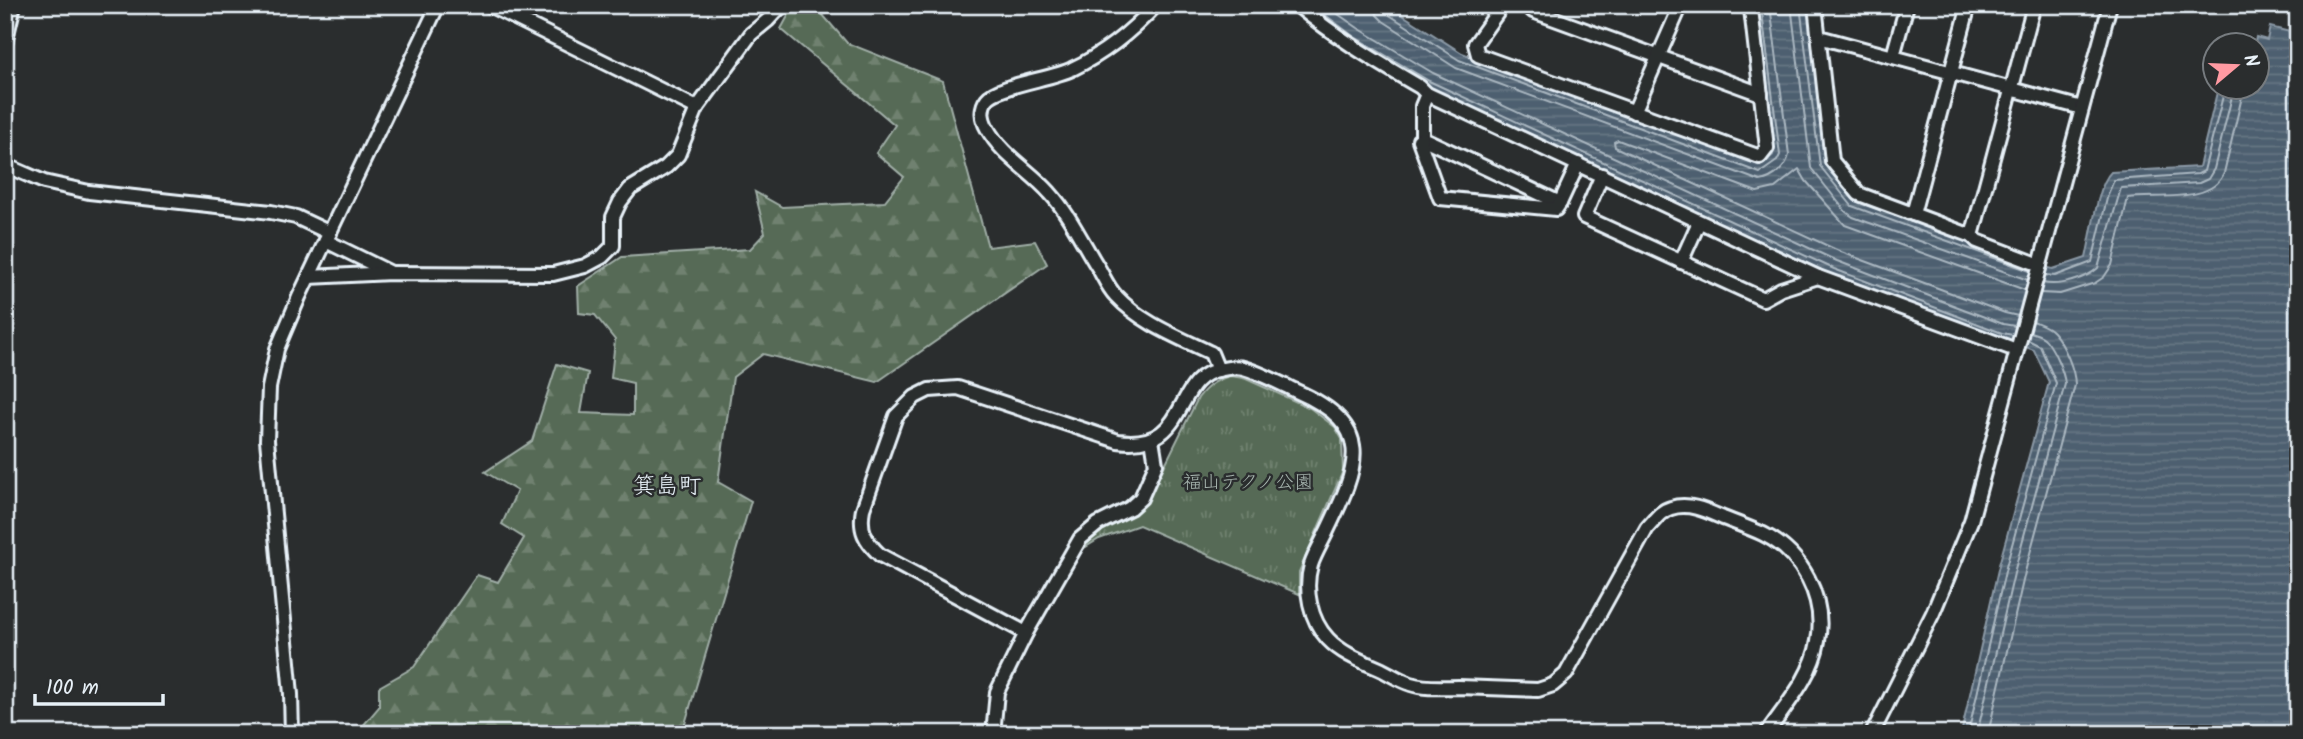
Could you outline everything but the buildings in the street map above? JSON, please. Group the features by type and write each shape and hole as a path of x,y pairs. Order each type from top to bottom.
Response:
{"street":[{"path":"5,43 14,5"},
{"path":"292,734 267,440 269,387 277,349 438,5"},
{"path":"489,5 697,108"},
{"path":"309,277 553,274 585,266 602,257 613,246 613,217 620,202 630,189 666,167 678,155 697,108 751,34 782,5"},
{"path":"1156,5 1141,22 1090,60 1070,71 998,91 988,98 982,108 983,118 988,131 1014,162 1049,191 1065,211 1114,294 1138,316 1211,353 1218,370"},
{"path":"1297,5 1355,49 1420,87 1427,94 1818,277 2017,348"},
{"path":"1500,5 1475,44 1478,55 1760,157 1767,148 1751,9 1747,5"},
{"path":"1526,5 1533,11 1761,94"},
{"path":"1634,112 1681,5"},
{"path":"1815,5 1832,161 1859,194 1972,236 1977,241 2040,265"},
{"path":"1893,56 1907,5"},
{"path":"1913,214 1969,5"},
{"path":"1972,236 2034,5"},
{"path":"1872,734 1933,613 1971,522 2110,5"},
{"path":"1819,37 2082,108"},
{"path":"1427,94 1422,106 1422,138 1419,140 1440,198 1556,209 1578,164"},
{"path":"1422,138 1560,203"},
{"path":"5,165 44,182 89,192 296,217 391,274"},
{"path":"1602,175 1584,217 1763,299 1781,289 1818,277"},
{"path":"1681,262 1699,222"},
{"path":"1026,633 880,555 867,543 860,524 863,509 896,416 915,397 929,390 958,388 1118,441 1135,443 1152,439 1166,430 1198,379 1218,370 1239,367 1254,371 1322,402 1339,416 1349,432 1354,449 1353,471 1346,492 1311,565 1308,584 1310,604 1318,624 1328,639 1349,655 1412,684 1538,690 1553,685 1566,674 1647,528 1660,512 1673,507 1697,508 1764,534 1782,547 1799,564 1819,605 1819,639 1811,670 1766,734"},
{"path":"993,734 997,692 1026,633 1080,539 1098,524 1130,508 1141,498 1156,464 1152,439"}],"green space":[{"path":"794,5 859,5 858,8 822,14 847,43 943,81 988,247 1035,241 1047,264 877,382 763,354 733,377 718,482 751,501 682,734 356,734 379,707 379,687 414,667 477,575 498,582 524,538 502,524 517,491 485,472 532,441 557,364 588,373 581,413 633,415 633,383 611,378 615,340 595,315 579,313 578,286 622,257 750,249 765,233 755,192 782,207 884,202 904,177 876,153 895,125 781,29"},
{"name":"福山テクノ公園","path":"1230,376 1244,378 1310,408 1335,427 1342,439 1343,471 1299,572 1299,594 1139,525 1099,539 1081,550 1095,531 1146,503 1198,398 1212,384"}],"water":[{"path":"1301,5 1387,5 1462,53 1761,166 1773,155 1753,5 1807,5 1826,164 1858,202 2026,263 2053,269 2086,258 2098,200 2111,172 2199,167 2215,102 2272,102 2270,27 2298,34 2298,734 1961,734 1999,565 2049,382 2034,350 2007,340 2005,342 1831,276 1425,87"}],"district":[{"name":"箕島町","path":"667,487"}]}
